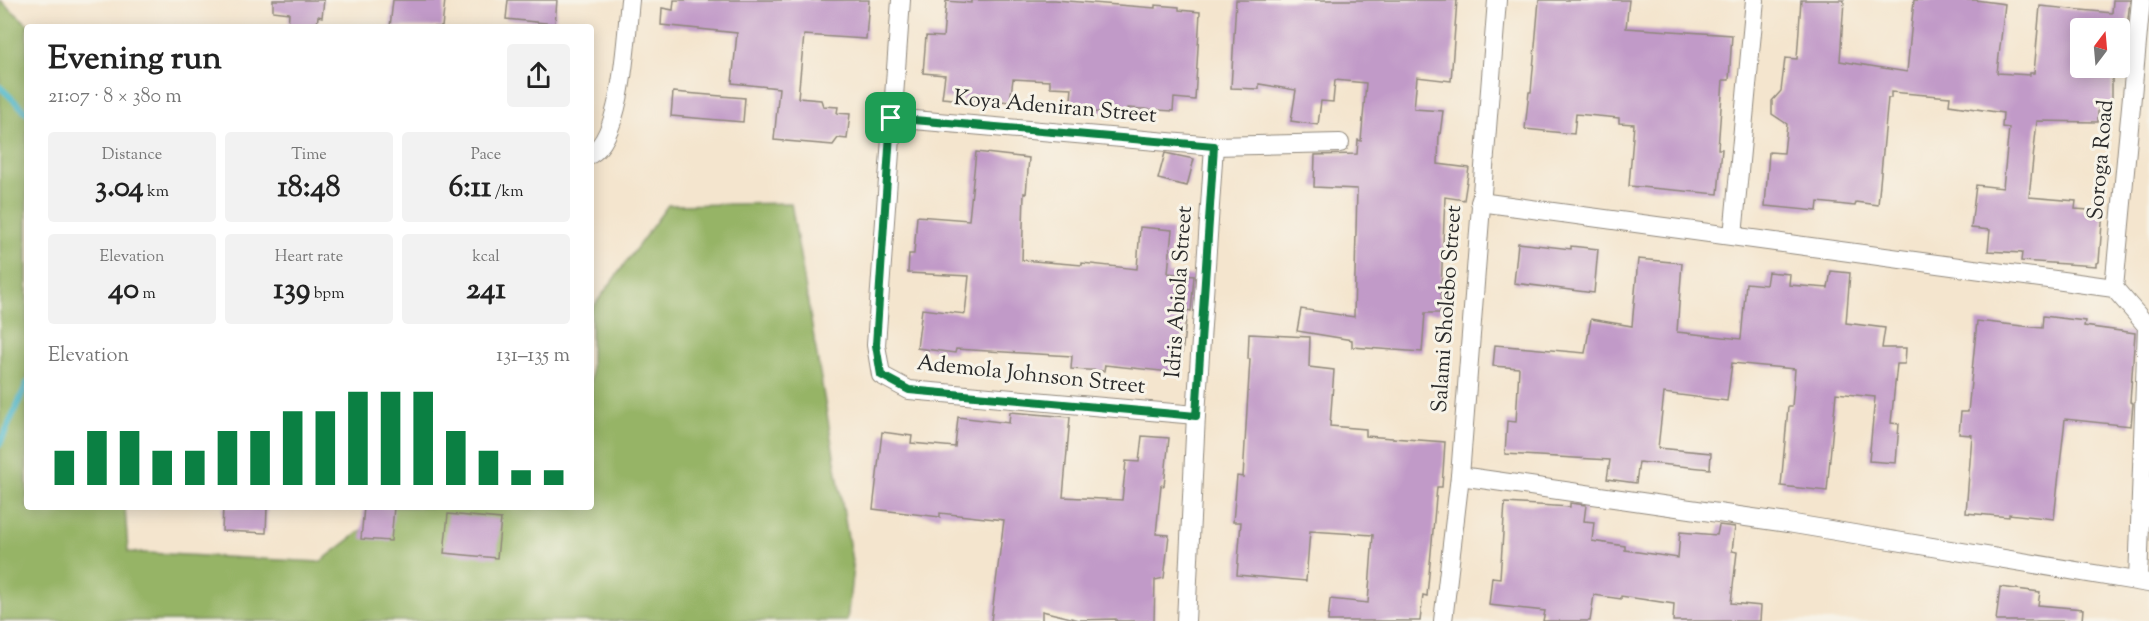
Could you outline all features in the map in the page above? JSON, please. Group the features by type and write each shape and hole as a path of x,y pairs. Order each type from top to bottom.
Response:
{"street":[{"path":"594,152 609,131 620,87 630,0"},
{"name":"Ademola Johnson Street","path":"901,0 876,345 881,375 909,390 1196,416"},
{"name":"Salami Sholebo Street","path":"1443,621 1460,476 1497,0"},
{"path":"1733,236 1755,0"},
{"name":"Soroga Road","path":"2114,288 2141,0"},
{"name":"Koya Adeniran Street","path":"891,118 1214,152 1340,143"},
{"path":"1187,621 1214,152"},
{"name":"Idris Abiola Street","path":"1187,621 1196,416 1214,152"},
{"path":"1460,476 1788,523 2143,582 2147,326 2114,288 1480,202"}],"green space":[{"path":"0,0 28,24 24,24 24,510 125,510 128,552 320,562 388,510 594,510 594,306 668,205 791,203 853,567 847,621 0,621"}],"building":[{"path":"273,0 324,0 322,17 318,16 317,24 288,24 289,13 273,11"},
{"path":"393,0 445,0 442,24 390,24"},
{"path":"508,0 557,0 555,24 506,19"},
{"path":"674,0 869,0 866,39 804,35 798,98 821,100 823,106 838,107 837,113 850,114 847,139 838,138 833,145 774,140 779,88 732,83 737,33 661,25 662,8 673,10"},
{"path":"971,0 1055,0 1155,8 1155,5 1200,12 1195,100 1174,98 1173,111 1128,108 1128,113 1070,110 1072,88 1050,87 1050,81 1013,79 1010,102 974,98 974,101 942,98 945,75 923,73 926,36 943,37 946,1 971,3"},
{"path":"1236,0 1457,0 1451,81 1417,77 1414,109 1443,111 1439,133 1438,164 1469,168 1464,200 1445,197 1440,313 1425,313 1422,352 1352,347 1352,340 1297,331 1301,309 1354,317 1357,189 1314,187 1315,155 1357,154 1358,140 1361,141 1366,83 1335,80 1333,102 1321,101 1318,125 1291,121 1296,90 1259,84 1259,89 1231,88"},
{"path":"1539,0 1629,0 1626,28 1732,35 1729,80 1723,80 1718,149 1722,149 1718,194 1629,186 1634,124 1619,123 1619,118 1576,114 1574,134 1525,129 1529,92 1531,92"},
{"path":"1801,0 1844,0 1840,61 1907,72 1914,0 1975,0 2005,4 1997,73 2030,75 2034,73 2040,6 2112,13 2113,0 2130,0 2128,18 2070,18 2070,78 2112,78 2112,103 2098,103 2098,122 2037,121 2029,197 2076,201 2075,209 2103,211 2099,262 2096,266 2021,261 2022,253 1988,251 1990,230 1971,228 1976,185 2003,188 2009,128 2002,127 2003,113 1949,105 1950,97 1891,92 1891,98 1888,98 1878,205 1856,202 1855,206 1818,202 1817,211 1765,206 1769,152 1784,153 1787,124 1772,114 1772,101 1781,91 1785,58 1797,59"},
{"path":"673,92 745,98 743,122 671,116"},
{"path":"976,152 1029,158 1026,194 1024,193 1022,260 1137,269 1140,227 1172,230 1168,273 1194,276 1191,311 1187,310 1180,373 1105,365 1104,371 1071,369 1072,356 956,349 955,353 917,348 922,309 965,314 969,276 908,273 909,254 914,254 917,216 969,220"},
{"path":"1165,153 1194,159 1187,186 1158,179"},
{"path":"1518,243 1571,249 1571,246 1598,249 1594,293 1514,283"},
{"path":"1638,259 1682,263 1677,332 1741,339 1746,283 1766,285 1768,272 1790,274 1789,285 1828,288 1831,271 1850,273 1846,323 1885,328 1882,348 1906,348 1905,364 1897,364 1891,423 1899,424 1896,463 1869,461 1875,397 1836,393 1827,491 1781,486 1788,407 1792,407 1795,369 1732,363 1727,401 1664,393 1658,448 1711,453 1710,469 1639,462 1636,483 1607,479 1610,460 1505,454 1507,421 1516,422 1519,368 1493,366 1495,345 1585,353 1591,319 1632,326"},
{"path":"2043,316 2085,321 2084,326 2135,333 2130,402 2133,403 2131,426 2065,419 2054,519 2009,514 2009,517 1966,513 1972,435 1959,434 1961,412 1968,412 1977,321 2042,328"},
{"path":"1249,334 1310,337 1309,367 1334,370 1330,426 1366,429 1366,436 1445,442 1442,487 1437,487 1427,596 1423,595 1420,621 1328,621 1330,599 1368,603 1373,535 1310,531 1306,581 1237,575 1241,522 1233,522 1237,476 1243,477 1250,359 1248,359"},
{"path":"1010,412 1070,417 1063,497 1122,500 1126,461 1139,462 1142,436 1169,438 1156,534 1169,535 1164,578 1155,580 1154,621 1079,620 1042,611 1042,621 991,621 1004,520 940,513 940,517 873,509 882,432 912,436 911,443 955,447 958,417 1009,423"},
{"path":"1505,503 1570,507 1570,503 1586,505 1584,521 1594,522 1592,541 1625,546 1625,550 1678,558 1680,532 1717,535 1719,525 1735,527 1732,551 1737,552 1731,603 1761,606 1760,621 1673,621 1674,604 1621,596 1621,599 1594,595 1590,621 1543,621 1545,611 1489,605 1492,577 1500,578"},
{"path":"223,510 267,510 266,533 222,531"},
{"path":"364,510 394,510 391,541 361,539"},
{"path":"448,514 501,519 497,558 444,553"},
{"path":"2000,587 2040,592 2038,605 2083,609 2082,621 1996,621"}],"waterway":[{"path":"0,87 24,110"},
{"path":"0,444 24,390"}],"route":[{"path":"891,118 1214,146 1196,416 909,390 881,375 876,345 891,118"}]}
